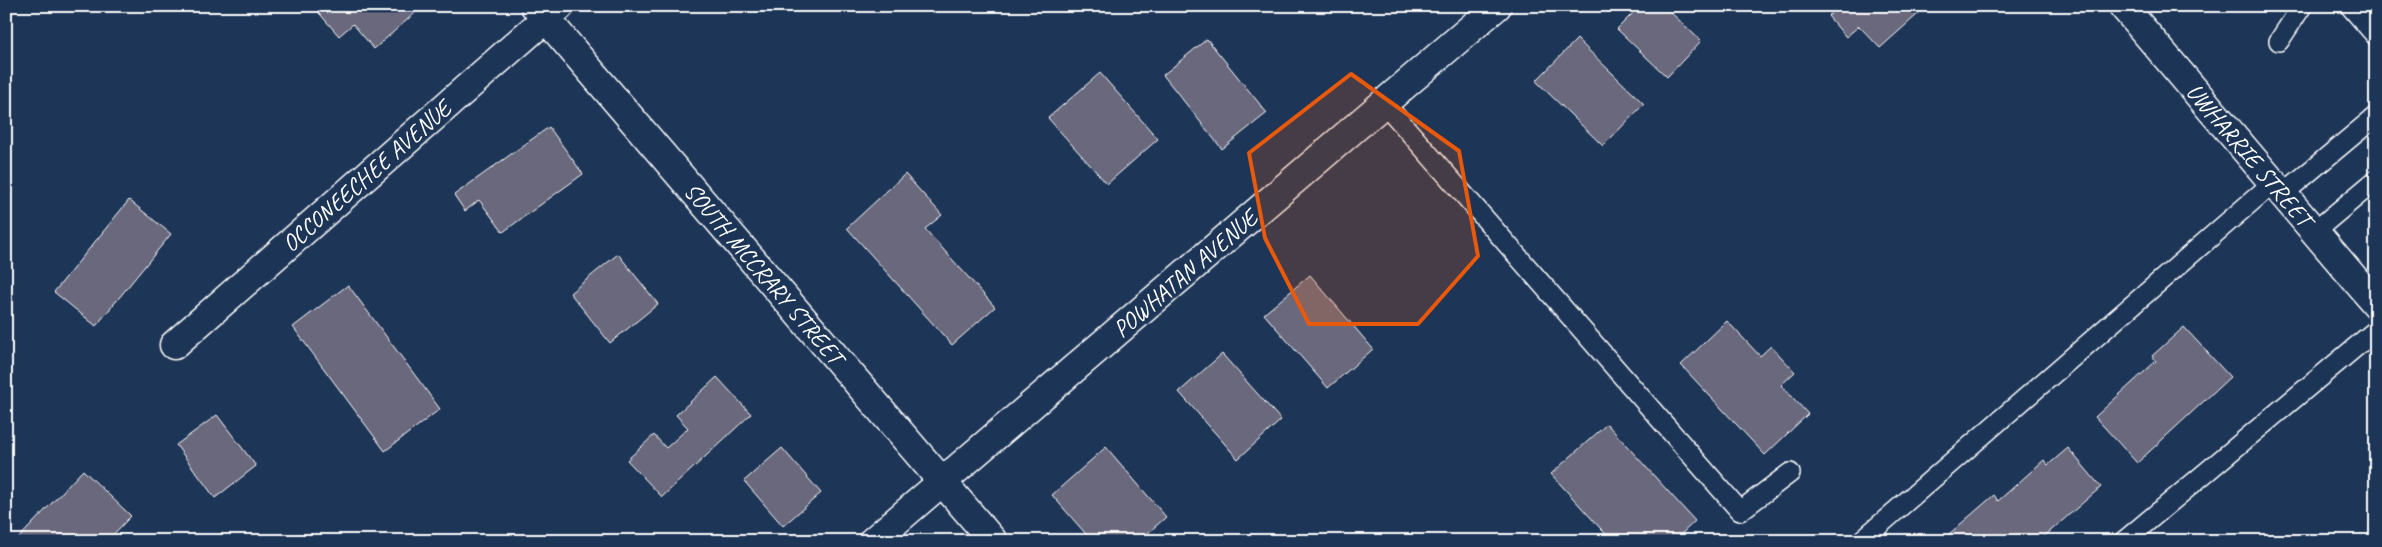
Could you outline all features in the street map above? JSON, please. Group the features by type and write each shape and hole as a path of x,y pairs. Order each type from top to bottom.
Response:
{"street":[{"name":"POWHATAN AVENUE","path":"872,541 1497,6"},
{"name":"UWHARRIE STREET","path":"2123,6 2376,304"},
{"name":"OCCONEECHEE AVENUE","path":"174,346 547,10"},
{"name":"SOUTH MCCRARY STREET","path":"547,10 993,541"}],"lane":[{"path":"2280,41 2302,6"},
{"path":"2350,6 2376,36"},
{"path":"1384,103 1740,511 1790,473"},
{"path":"1861,541 2279,188 2376,116"},
{"path":"2315,231 2376,180"},
{"path":"2124,541 2376,330"}],"highlighted area":[{"path":"1351,74 1459,151 1478,256 1418,324 1309,324 1265,238 1249,153"}],"building":[{"path":"313,6 409,6 415,13 374,49 353,24 339,36"},
{"path":"1640,6 1664,6 1701,41 1667,77 1617,29"},
{"path":"1840,6 1927,6 1880,48 1859,26 1846,37 1828,16"},
{"path":"1207,39 1267,113 1222,149 1163,75"},
{"path":"1577,39 1644,104 1603,146 1536,81"},
{"path":"1100,73 1158,139 1107,184 1048,118"},
{"path":"549,127 583,174 503,232 479,200 465,211 454,195"},
{"path":"905,174 942,215 925,229 995,307 952,345 847,228"},
{"path":"129,200 171,234 96,326 54,292"},
{"path":"618,254 658,304 610,343 570,293"},
{"path":"1310,275 1373,349 1328,388 1264,314"},
{"path":"348,285 440,409 385,451 293,327"},
{"path":"1727,321 1760,356 1771,346 1795,372 1781,385 1808,414 1765,455 1681,365"},
{"path":"2184,327 2230,377 2137,463 2095,417 2156,361 2152,356"},
{"path":"1222,354 1281,420 1238,459 1179,392"},
{"path":"717,377 751,414 662,497 627,460 654,435 666,448 688,428 676,415"},
{"path":"217,415 256,466 215,498 176,445"},
{"path":"1607,424 1695,521 1674,541 1612,541 1551,474"},
{"path":"1106,447 1166,517 1139,541 1092,541 1052,495"},
{"path":"782,448 821,493 783,526 744,481"},
{"path":"2068,448 2101,487 2039,541 1941,541 1994,495 1998,501 2044,460 2048,465"},
{"path":"83,470 131,516 107,541 16,541"}]}
